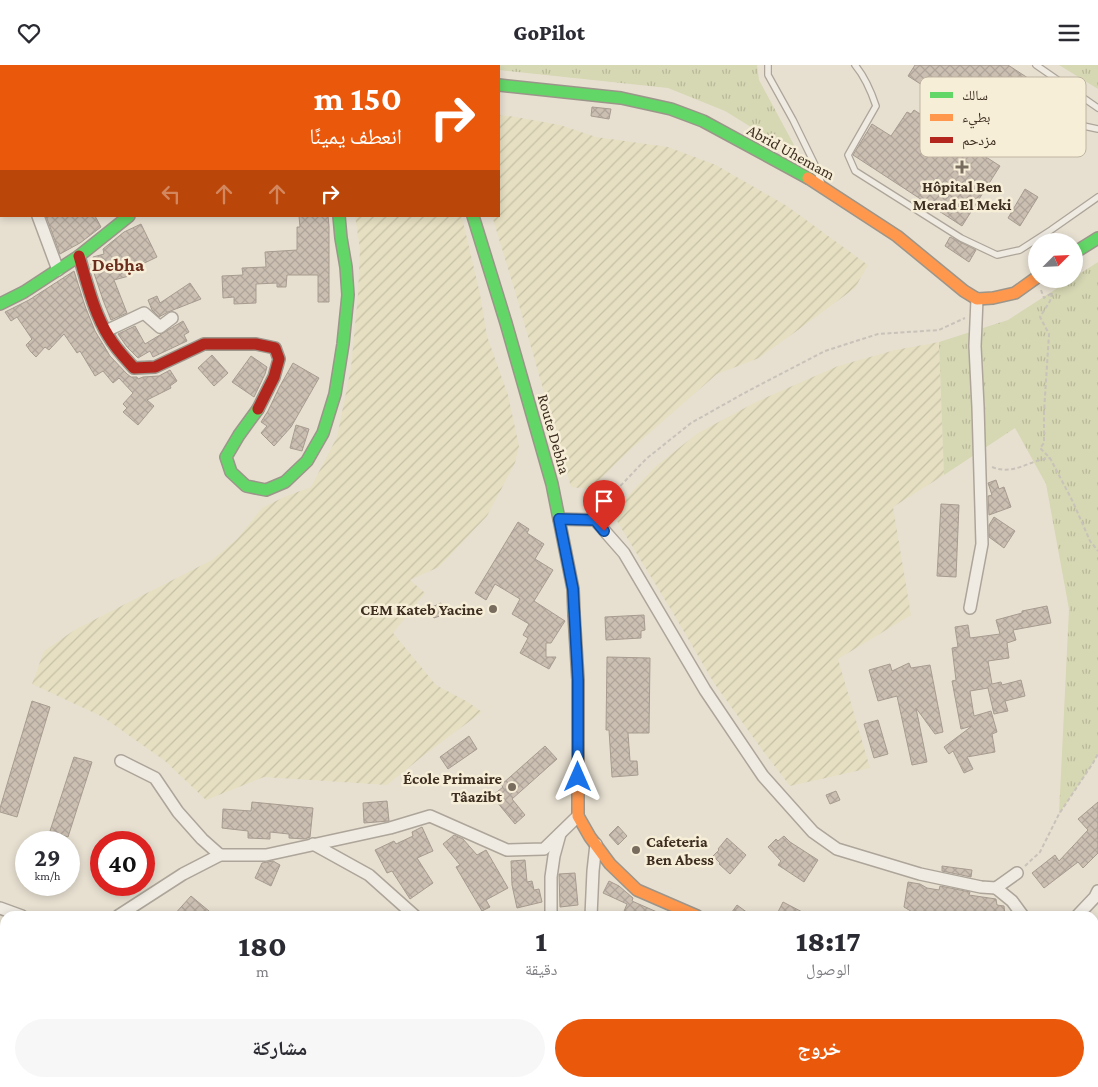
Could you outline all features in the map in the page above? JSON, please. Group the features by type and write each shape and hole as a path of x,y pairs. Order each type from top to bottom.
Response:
{"street":[{"name":"Abrid Uhemam","path":"500,85 621,98 671,109 703,121 823,187 874,223 897,236 964,291 977,299"},
{"path":"38,217 58,270"},
{"path":"0,304 24,292 79,256 129,217"},
{"path":"79,256 90,293 106,331 115,347 134,369 155,367 204,344 256,344 275,348 279,359 274,377 260,407 239,435 226,457 231,472 246,486 266,490 285,482 307,461 323,433 334,394 343,344 348,295 340,217"},
{"name":"Route Debha","path":"473,217 552,484 573,589 578,680 578,816"},
{"path":"1083,247 1098,238"},
{"path":"970,609 982,544 975,345 977,299 993,298 1015,293 1028,284"},
{"path":"106,331 144,313 160,327 172,318"},
{"path":"559,519 595,520 624,553 705,690 763,776 813,832 837,849 920,874 981,887 996,888 1012,901 1019,911"},
{"path":"121,761 155,778 178,812 202,839 220,855"},
{"path":"126,911 184,874 220,855 266,855 390,828 430,816 507,850 544,849 578,816 610,864 637,890 686,911"},
{"path":"551,911 554,856 560,833"},
{"path":"313,844 368,875 409,911"},
{"path":"591,911 596,844"},
{"path":"996,888 1017,873"},
{"path":"1082,911 1098,891"}],"lane":[{"path":"768,65 768,75 793,120 815,165 823,187"},
{"path":"855,65 862,73 871,90 876,106 848,155 854,171 961,237 998,255 1020,250 1098,197"},
{"path":"1036,65 1053,77"},
{"path":"1086,100 1098,108"}],"path":[{"path":"1052,293 1050,301 1040,317 1049,334 1044,443 1040,448 1050,458 1073,502 1090,541 1098,551"},
{"path":"595,520 606,500 646,459 691,423 748,391 825,351 878,333 939,330 976,314"},
{"path":"980,472 992,467 1000,470 1016,468 1050,458"},
{"path":"1017,873 1040,852 1059,814 1098,754"}],"shaded area":[{"path":"500,115 560,125 596,137 668,147 716,165 787,206 868,265 855,288 798,330 759,358 717,374 630,450 590,489 571,487 492,217 500,217"},
{"path":"355,217 462,217 480,294 487,336 508,395 519,446 515,463 487,516 439,567 410,580 425,593 393,633 436,685 468,702 482,712 387,785 264,777 206,800 165,761 103,717 32,684 44,651 76,629 212,560 237,539 262,508 311,487 337,437 351,368 360,249"},
{"path":"939,342 944,475 893,507 911,615 838,659 870,768 790,786 714,683 612,513 656,466 698,433 756,402 838,366 895,350"}],"green space":[{"path":"500,65 757,65 759,80 801,158 725,111 668,88 500,70"},
{"path":"1059,65 1098,65 1098,89 1086,82 1086,77 1078,77"},
{"path":"1098,262 1098,754 1059,814 1069,609 1046,484 1015,428 944,475 939,342 1008,320 1058,288 1083,288 1083,272"}],"building":[{"path":"915,65 1008,65 1026,77 920,77 920,84 908,76"},
{"path":"592,107 611,109 609,119 591,116"},
{"path":"914,110 920,114 920,157 986,157 1000,166 962,226 853,155 872,124 891,136 907,112 911,114"},
{"path":"1025,189 1038,197 1020,226 1008,218"},
{"path":"46,217 96,217 101,227 80,243 60,254"},
{"path":"299,217 328,217 329,302 318,302 318,275 287,275 286,287 277,287 277,283 256,284 256,303 234,304 234,297 223,298 222,276 243,275 242,268 266,267 265,252 297,250 297,227 300,227"},
{"path":"141,224 157,257 128,271 129,276 114,280 127,313 111,320 91,264 94,263 93,257 104,254 103,249 124,232"},
{"path":"950,237 976,250 969,262 945,246"},
{"path":"74,271 95,331 110,356 131,377 137,377 138,379 159,376 170,370 177,381 170,386 171,388 147,400 154,406 138,425 123,412 127,408 123,404 133,393 119,378 113,383 103,371 95,376 80,351 77,353 64,334 49,350 45,347 36,357 26,345 32,339 17,317 11,321 5,312 29,300"},
{"path":"190,283 201,299 159,317 152,310 148,300 157,296 160,303"},
{"path":"183,321 189,332 184,335 187,341 153,357 150,351 138,358 118,334 135,326 145,344"},
{"path":"212,355 228,373 214,386 198,368"},
{"path":"251,356 267,367 254,397 232,382"},
{"path":"293,363 319,378 291,427 274,446 261,433 267,426 261,422"},
{"path":"296,425 309,429 302,451 290,448"},
{"path":"996,480 999,489 1004,487 1011,507 989,515 988,496 992,495 988,483"},
{"path":"941,504 959,505 956,577 937,576"},
{"path":"994,517 1015,531 1004,548 989,537 989,525"},
{"path":"518,522 529,529 527,533 544,544 535,559 553,570 534,601 565,621 551,643 546,643 546,657 556,657 549,669 520,653 528,638 523,635 529,624 512,614 520,599 495,584 486,600 475,593"},
{"path":"441,603 445,614 434,618 430,608"},
{"path":"1047,606 1051,623 1013,630 1016,640 1007,643 1009,658 988,661 992,684 1001,682 1002,685 1021,680 1025,696 1005,701 1008,711 994,714 988,688 970,691 974,716 991,711 997,732 992,734 995,752 967,757 973,769 964,773 953,751 949,754 944,747 972,726 961,729 952,681 956,680 952,648 958,647 955,627 968,625 970,638 1000,634 996,620 1022,613 1022,611"},
{"path":"644,615 645,630 641,631 641,638 606,640 605,617"},
{"path":"607,657 650,658 649,733 628,733 630,761 637,761 638,775 612,777 609,730 606,730"},
{"path":"909,663 911,668 930,665 943,732 935,734 916,708 927,762 912,765 897,696 878,701 869,670 890,664 892,671"},
{"path":"32,701 50,707 17,817 0,812 0,808"},
{"path":"878,720 888,754 874,758 864,724"},
{"path":"469,736 477,749 448,769 440,757"},
{"path":"545,746 557,759 512,799 525,815 515,824 492,796 503,787 501,785"},
{"path":"74,757 92,762 70,831 50,831"},
{"path":"836,791 840,800 830,804 826,795"},
{"path":"387,801 389,821 364,823 363,803"},
{"path":"252,802 313,808 310,837 305,839 289,838 289,834 270,832 270,839 248,838 248,831 222,828 223,809 251,811"},
{"path":"1098,802 1098,853 1083,868 1078,862 1044,888 1032,873 1055,855 1059,861 1088,830 1078,819"},
{"path":"618,826 627,836 618,845 609,835"},
{"path":"422,827 433,851 417,858 433,883 410,899 392,871 387,873 375,850 394,841 396,844 413,836 412,832"},
{"path":"454,835 463,839 477,855 486,850 508,888 486,900 490,907 482,911 456,867 460,865 443,844"},
{"path":"784,836 818,860 804,882 778,865 781,861 768,847 776,839 778,841"},
{"path":"727,838 746,855 730,874 713,856"},
{"path":"525,860 527,882 532,881 534,890 539,889 542,902 517,908 512,885 511,861"},
{"path":"273,861 280,865 271,886 255,878 262,863"},
{"path":"942,866 972,870 971,877 942,871"},
{"path":"575,873 578,905 560,907 559,874"},
{"path":"609,881 619,886 633,898 632,901 655,911 624,911 627,904 603,893"},
{"path":"908,882 920,884 927,888 939,890 940,886 970,892 969,895 996,899 997,905 1004,906 1004,911 911,911 904,907"},
{"path":"191,896 209,911 178,911"},
{"path":"783,902 800,911 778,911"},
{"path":"737,905 745,911 733,911"}],"traffic: fast":[{"path":"500,85 621,98 671,109 703,121 808,178"},
{"path":"0,304 24,292 79,256 128,217"},
{"path":"258,409 226,457 231,472 246,486 266,490 285,482 307,461 323,433 335,394 348,295 339,217"},
{"path":"473,217 552,484 573,589 574,614"},
{"path":"1083,247 1098,238"}],"traffic: slow":[{"path":"808,178 897,236 964,291 977,299 993,298 1015,293 1028,284"},
{"path":"574,614 578,680 578,816 590,837 610,864 637,890 685,911"}],"traffic: jam":[{"path":"79,256 99,318 115,345 134,368 155,367 204,344 256,344 275,348 279,359 274,377 258,409"}],"place":[{"name":"Hôpital Ben Merad El Meki","path":"962,167"},
{"name":"CEM Kateb Yacine","path":"493,609"},
{"name":"École Primaire Tâazibt","path":"512,787"},
{"name":"Cafeteria Ben Abess","path":"636,850"}],"district":[{"name":"Debḥa","path":"118,264"}],"route":[{"path":"578,777 578,680 573,589 559,519 595,520 604,531"}]}
